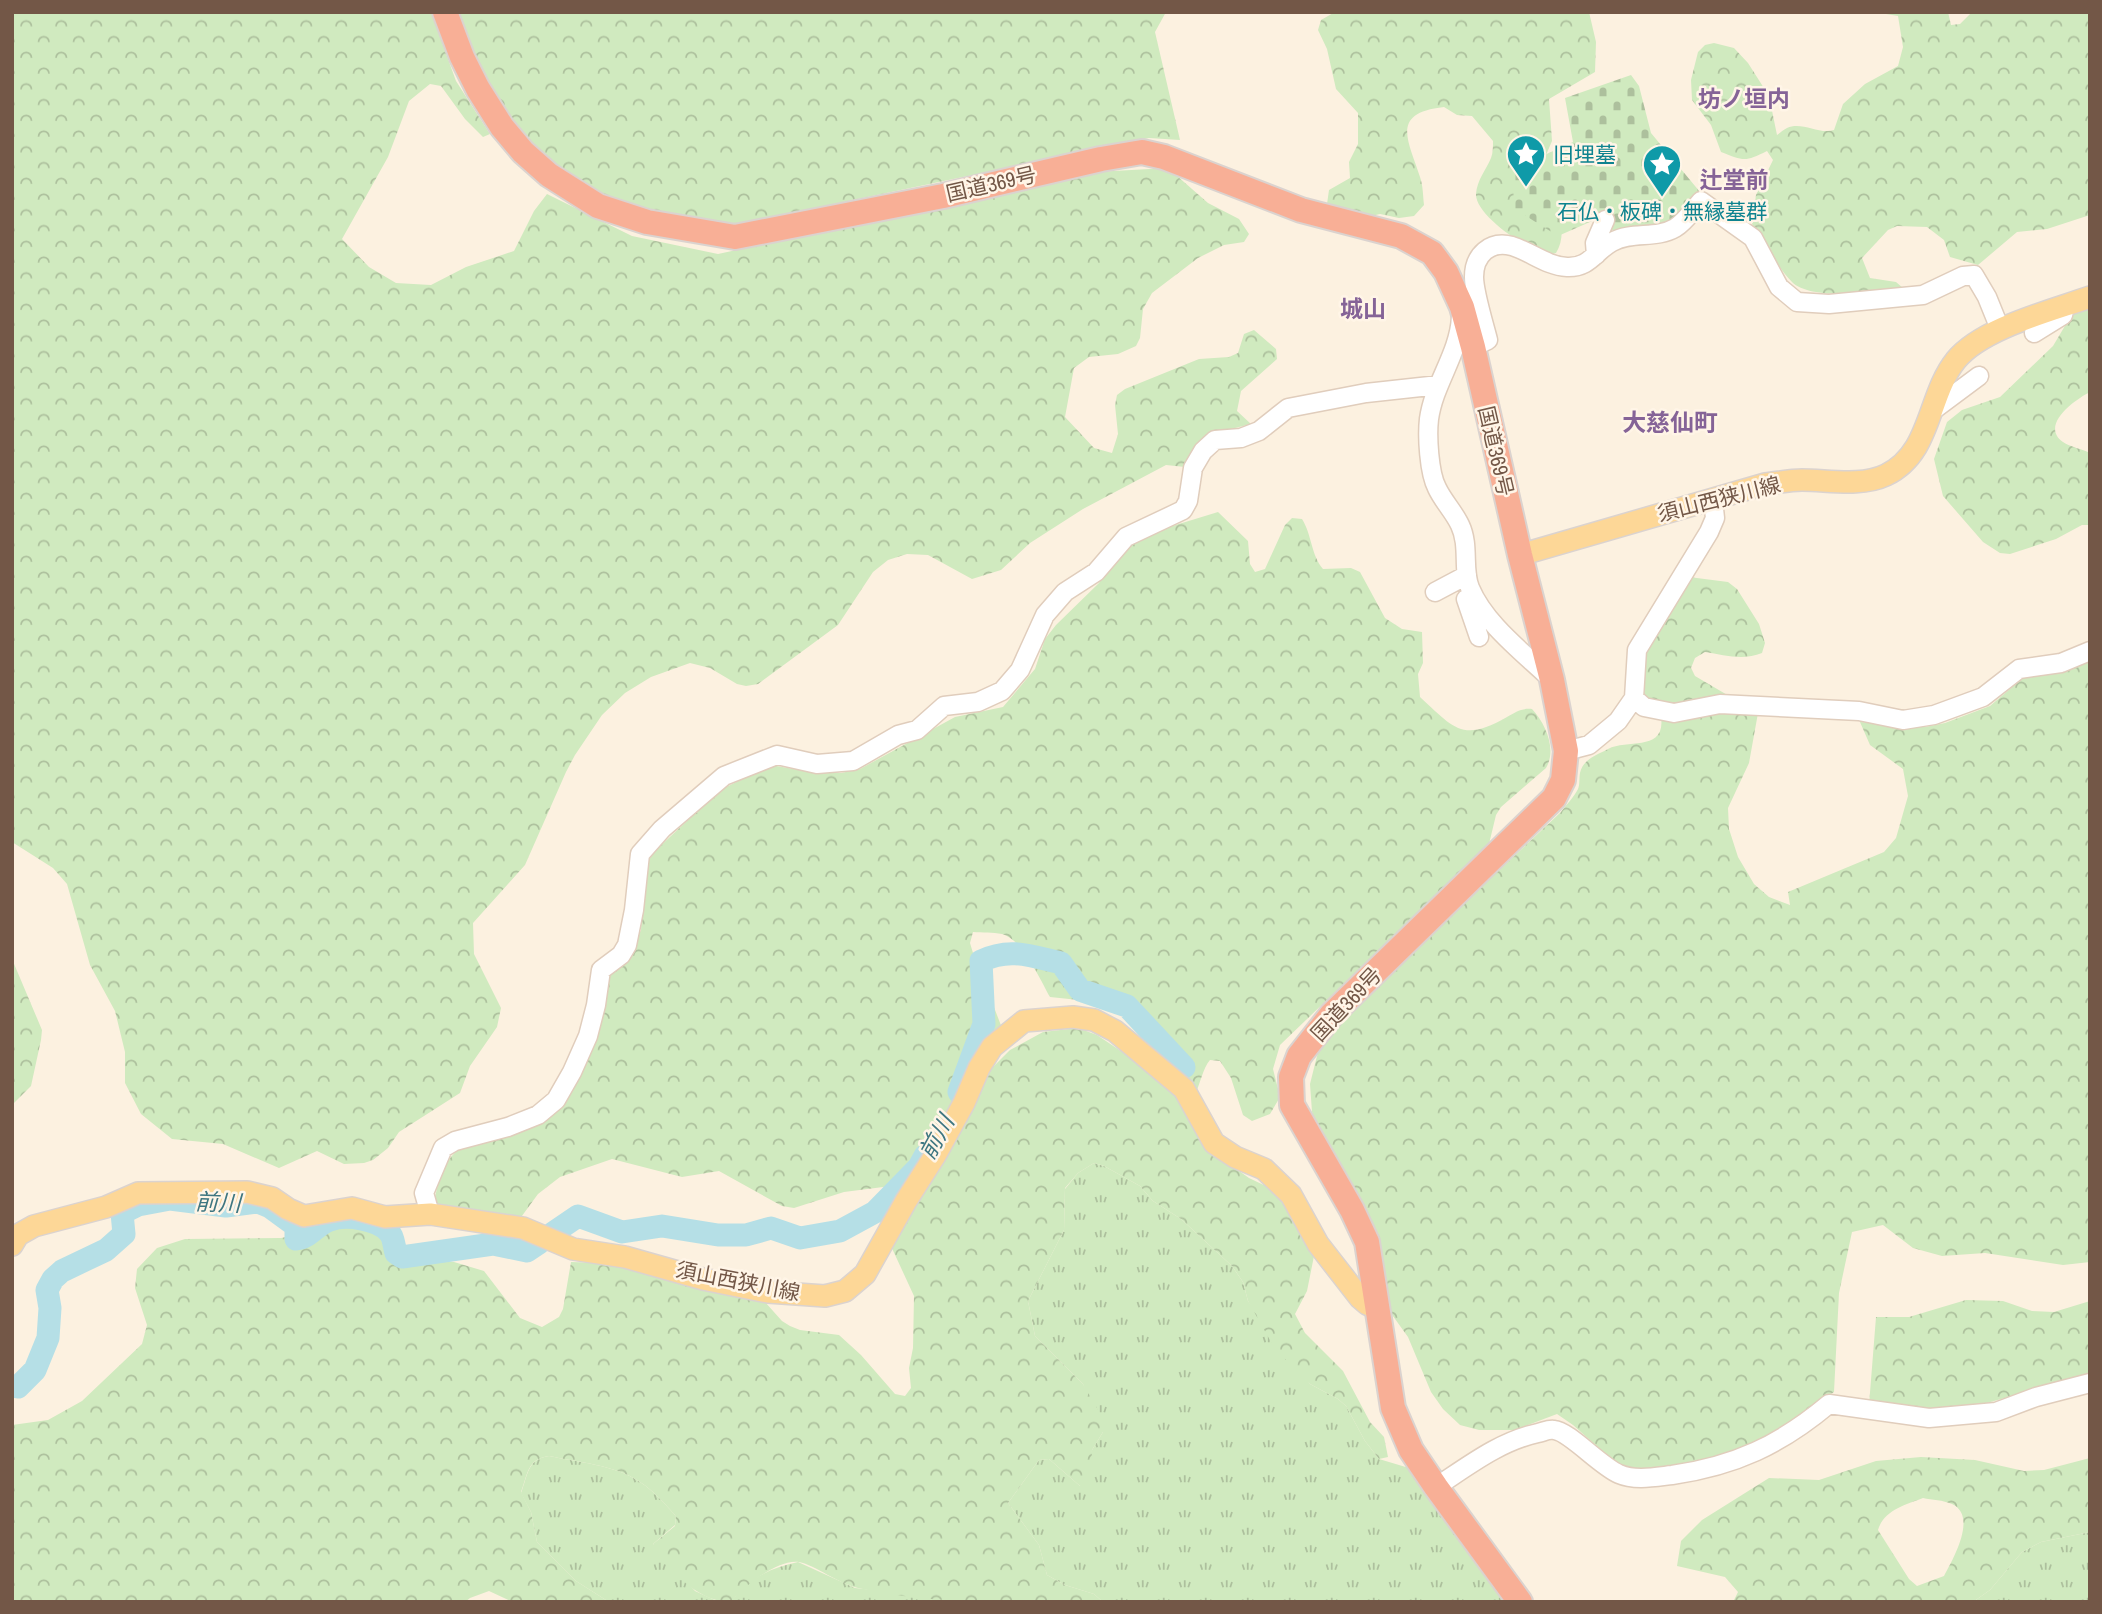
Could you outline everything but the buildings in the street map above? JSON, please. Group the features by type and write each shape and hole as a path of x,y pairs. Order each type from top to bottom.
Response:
{"highway":[{"name":"国道369号","path":"445,12 461,57 478,89 502,127 523,152 548,175 598,206 647,222 735,237 1142,152 1164,157 1301,210 1401,236 1432,253 1446,272 1462,307 1473,348 1520,555 1552,680 1566,751 1563,780 1554,798 1332,1014 1298,1056 1291,1077 1292,1105 1352,1210 1367,1242 1393,1408 1411,1450 1520,1602"}],"main road":[{"name":"須山西狭川線","path":"1520,555 1765,484 1799,480 1859,481 1884,477 1903,465 1917,447 1944,380 1956,360 1971,346 2000,329 2090,297"},
{"name":"須山西狭川線","path":"12,1245 18,1236 34,1226 106,1207 138,1193 247,1192 272,1198 304,1216 352,1208 385,1216 430,1214 523,1228 573,1249 625,1257 703,1279 768,1292 825,1296 845,1291 865,1274 936,1154 992,1047 1024,1021 1073,1017 1094,1020 1115,1031 1184,1089 1214,1143 1235,1157 1264,1169 1291,1195 1318,1244 1360,1298 1378,1309"}],"street":[{"path":"1473,348 1488,340 1474,277 1479,255 1490,246 1511,246 1545,262 1566,267 1583,266 1613,242 1634,236 1663,234 1678,227 1701,201 1753,238 1779,287 1797,302 1829,304 1923,295 1963,276 1974,275 1987,297 2000,329"},
{"path":"1596,256 1595,243 1605,220"},
{"path":"2034,333 2063,315 2066,306"},
{"path":"1462,307 1460,336 1439,385 1429,420 1431,475 1460,525 1465,542 1468,581 1465,596 1479,637"},
{"path":"1932,411 1979,376"},
{"path":"430,1214 424,1193 443,1149 455,1141 538,1115 556,1100 588,1036 601,970 621,955 627,945 640,854 662,829 724,776 776,755 817,764 853,761 898,735 916,730 944,706 978,702 1002,691 1020,670 1045,615 1065,592 1096,572 1126,537 1183,510 1188,500 1193,468 1203,451 1215,440 1241,438 1259,431 1288,408 1366,393 1439,385"},
{"path":"1566,751 1589,745 1619,721 1634,698 1637,650 1709,532 1715,518 1713,500"},
{"path":"1435,592 1468,581"},
{"path":"1468,581 1483,613 1552,680"},
{"path":"1634,698 1644,707 1674,713 1720,704 1858,711 1903,719 1934,715 1983,697 2019,669 2061,663 2090,651"},
{"path":"1436,1487 1488,1453 1528,1435 1553,1430 1566,1434 1598,1462 1621,1475 1646,1479 1717,1467 1761,1450 1803,1426 1829,1404 1929,1418 1996,1412 2036,1397 2090,1383"}],"green space":[{"path":"12,12 431,12 456,81 490,134 483,137 465,119 441,86 430,84 409,101 388,157 342,239 369,267 396,283 431,285 466,267 514,251 534,211 547,194 632,236 718,254 1095,172 1168,168 1208,203 1239,219 1249,234 1244,242 1224,245 1198,258 1152,293 1143,309 1140,338 1136,346 1118,354 1089,357 1074,368 1065,417 1094,448 1112,453 1118,434 1115,405 1117,395 1125,389 1199,359 1229,357 1238,353 1244,334 1254,330 1276,349 1277,359 1241,391 1237,411 1251,424 1223,431 1185,467 1166,465 1083,509 1030,543 1001,570 972,579 928,555 907,554 888,560 873,572 838,625 758,684 737,684 710,668 690,663 651,677 625,693 602,715 575,755 525,865 473,923 474,954 501,1008 497,1027 470,1066 460,1093 399,1132 388,1148 373,1160 344,1164 317,1151 279,1168 223,1144 172,1139 141,1114 125,1083 125,1052 115,1011 90,965 67,884 53,868 12,842"},
{"path":"452,12 1166,12 1155,32 1180,140 1149,138 728,226 645,215 595,198 531,150 502,114"},
{"path":"1335,12 1589,12 1596,42 1595,72 1549,99 1552,141 1540,169 1561,222 1562,232 1556,253 1545,254 1526,245 1503,230 1484,212 1476,194 1492,156 1493,141 1472,116 1457,115 1444,107 1416,115 1407,130 1421,180 1424,205 1414,216 1399,218 1380,214 1359,219 1339,214 1327,204 1329,190 1350,178 1349,162 1358,144 1358,113 1336,89 1327,49 1318,30 1321,20"},
{"path":"1874,12 1948,12 1951,25 1960,24 1972,12 2090,12 2090,215 2047,229 2017,232 1978,265 1950,257 1944,240 1927,227 1897,226 1888,230 1862,258 1870,278 1896,282 1903,288 1829,294 1801,288 1792,282 1752,224 1756,195 1773,160 1767,151 1744,159 1721,152 1711,125 1692,100 1691,80 1698,52 1705,45 1714,43 1734,48 1748,63 1769,96 1777,135 1793,126 1822,131 1834,130 1843,104 1865,84 1898,66 1903,47 1898,16"},
{"path":"1631,75 1639,86 1651,133 1700,192 1671,222 1618,235 1599,218 1558,236 1515,209 1511,170 1573,142 1565,98"},
{"path":"2090,307 2090,392 2062,413 2055,428 2063,442 2090,453 2090,525 2082,525 2056,539 2010,554 2000,553 1983,542 1943,496 1934,459 1947,422 1962,410 2000,397 2053,346 2072,314"},
{"path":"1218,512 1248,541 1250,564 1255,572 1265,569 1285,525 1292,518 1302,519 1316,558 1323,569 1351,568 1360,572 1385,618 1402,629 1422,632 1423,663 1418,674 1420,697 1432,708 1451,724 1469,730 1492,725 1516,712 1532,709 1542,722 1550,745 1546,768 1501,807 1496,815 1489,844 1280,1045 1273,1069 1280,1097 1270,1114 1252,1121 1243,1115 1231,1078 1220,1061 1210,1060 1195,1095 1151,1052 1156,1043 1154,1033 1144,1018 1098,1002 1050,997 1017,943 1002,934 973,932 970,943 973,953 1002,1028 955,1094 945,1123 909,1176 891,1186 844,1192 794,1208 782,1206 719,1171 682,1177 612,1159 560,1177 538,1194 519,1220 432,1211 444,1167 455,1153 462,1147 552,1112 577,1083 604,1007 610,972 631,951 641,930 644,866 656,850 720,790 771,765 810,772 841,773 860,769 955,717 1003,707 1035,669 1045,639 1099,583 1112,560 1143,535"},
{"path":"1689,577 1728,582 1737,589 1759,624 1765,643 1762,653 1748,657 1705,652 1695,658 1691,668 1695,676 1758,713 1749,763 1728,808 1729,829 1738,857 1754,884 1769,897 1790,905 1788,892 1884,852 1896,838 1908,796 1903,769 1870,745 1860,722 1925,727 1945,723 1990,706 2024,677 2090,658 2090,1262 2063,1265 1985,1253 1942,1256 1913,1248 1883,1225 1852,1232 1839,1293 1834,1392 1814,1405 1801,1420 1758,1445 1680,1466 1637,1472 1618,1465 1557,1414 1515,1430 1479,1430 1460,1425 1443,1409 1431,1392 1408,1337 1390,1312 1377,1237 1322,1138 1312,1112 1310,1084 1317,1056 1329,1030 1561,812 1578,789 1580,773 1587,761 1616,746 1652,740 1658,735 1661,717 1654,711 1642,691 1645,650"},
{"path":"12,959 42,1030 31,1086 12,1105"},
{"path":"1078,1028 1097,1035 1149,1070 1183,1104 1208,1149 1249,1178 1274,1190 1283,1200 1314,1256 1307,1291 1295,1314 1305,1333 1343,1371 1370,1422 1384,1437 1388,1457 1379,1459 1365,1441 1346,1406 1310,1384 1275,1349 1248,1301 1243,1282 1232,1266 1181,1219 1153,1201 1140,1186 1094,1163 1078,1173 1065,1188 1064,1230 1028,1301 1035,1336 1083,1384 1105,1422 1103,1432 1092,1450 1090,1482 1080,1486 1049,1459 1039,1460 1008,1503 1039,1545 1047,1575 1065,1585 1094,1594 1103,1602 980,1602 918,1598 851,1586 799,1562 790,1562 771,1569 731,1601 720,1601 686,1583 659,1554 653,1544 675,1526 676,1516 650,1489 620,1472 549,1456 532,1464 521,1492 531,1512 537,1542 576,1581 609,1602 513,1602 489,1591 465,1602 12,1602 12,1425 48,1420 82,1401 142,1344 147,1325 135,1288 137,1269 157,1248 185,1239 281,1238 350,1224 360,1225 413,1258 454,1262 484,1271 520,1318 542,1327 559,1317 563,1309 571,1262 634,1264 765,1302 782,1321 800,1330 839,1335 861,1355 895,1394 905,1396 911,1388 909,1368 913,1348 914,1296 890,1244 990,1070 1010,1050 1043,1032"},
{"path":"1094,1163 1140,1186 1153,1201 1181,1219 1232,1266 1243,1282 1248,1301 1310,1384 1346,1406 1365,1441 1379,1459 1409,1468 1511,1602 1103,1602 1094,1594 1065,1585 1047,1575 1039,1545 1008,1503 1039,1460 1049,1459 1080,1486 1092,1450 1103,1432 1083,1384 1035,1336 1028,1301 1064,1230 1065,1189 1078,1173"},
{"path":"1966,1300 2003,1301 2032,1311 2054,1312 2090,1301 2090,1380 2047,1386 1962,1410 1869,1405 1876,1317 1909,1317"},
{"path":"549,1456 620,1472 650,1489 676,1516 675,1525 653,1544 695,1591 719,1602 609,1602 576,1581 537,1542 531,1512 521,1493 532,1464"},
{"path":"1921,1457 1975,1460 2024,1471 2044,1470 2090,1458 2090,1532 2041,1542 2022,1552 1990,1590 1973,1602 1733,1602 1738,1592 1725,1577 1677,1566 1681,1541 1702,1520 1769,1478 1819,1480 1876,1461","holes":["1923,1498 1952,1504 1963,1518 1963,1528 1957,1549 1944,1576 1917,1586 1909,1579 1878,1530 1890,1513"]},
{"path":"2090,1532 2090,1602 1973,1602 1990,1590 2022,1552 2041,1542"},
{"path":"798,1562 855,1588 979,1602 726,1602 762,1575"}],"waterway":[{"name":"前川","path":"959,1092 984,1024 981,961 1002,954 1021,954 1061,963 1080,990 1127,1006 1184,1067"},
{"name":"前川","path":"553,1233 578,1216 622,1232 662,1226 718,1235 746,1235 771,1228 800,1238 840,1231 875,1212 919,1167 925,1156"},
{"name":"前川","path":"12,1386 18,1387 35,1370 48,1338 50,1308 47,1290 53,1279 62,1271 106,1250 124,1234 122,1213 138,1205 170,1199 226,1206 258,1202 270,1207 296,1226 296,1239 330,1220 361,1219 377,1224 389,1232 396,1253 402,1257 493,1244 527,1251 539,1243"}],"place":[{"name":"旧埋墓","path":"1526,188"},
{"name":"石仏・板碑・無縁墓群","path":"1662,198"}],"district":[{"name":"坊ノ垣内","path":"1744,98"},
{"name":"辻堂前","path":"1734,179"},
{"name":"城山","path":"1363,308"},
{"name":"大慈仙町","path":"1670,422"}]}
